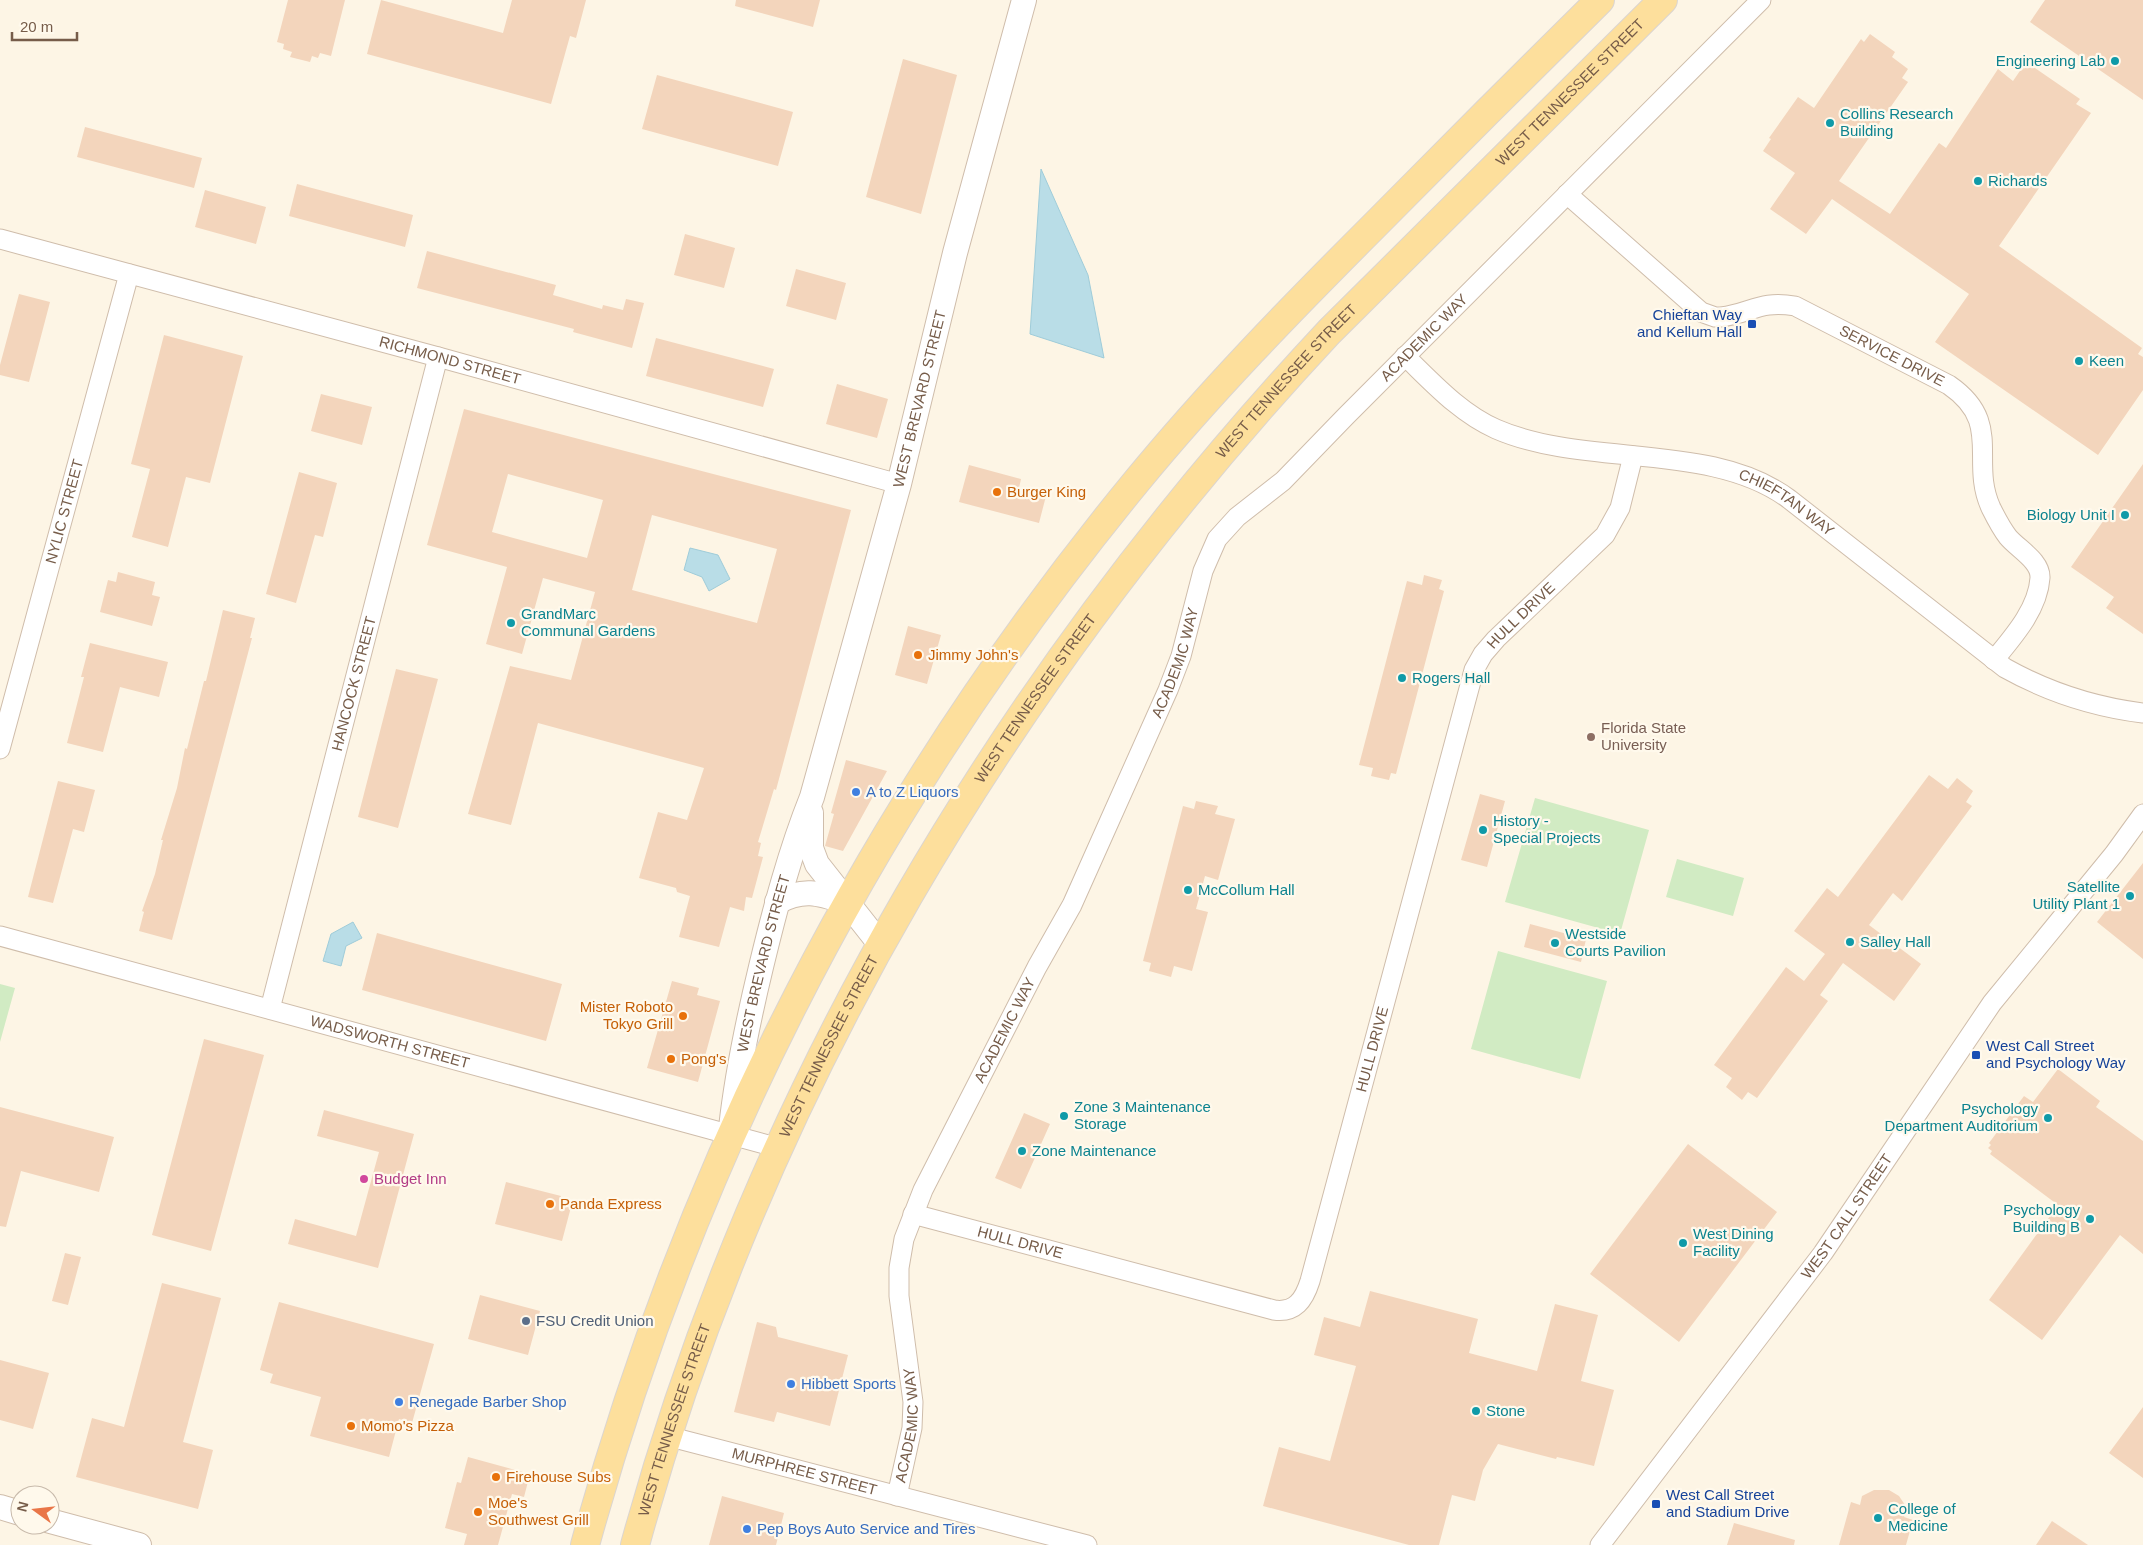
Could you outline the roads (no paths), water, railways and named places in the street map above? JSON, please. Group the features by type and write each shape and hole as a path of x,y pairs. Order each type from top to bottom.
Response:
{"main road":[{"path":"585,1545 650,1335 731,1134 788,1012 846,902 929,765 1039,604 1136,482 1282,318 1600,0"},
{"name":"WEST TENNESSEE STREET","path":"635,1545 667,1436 726,1274 801,1099 880,944 974,787 1043,685 1104,600 1216,460 1286,378 1663,0"}],"street":[{"name":"WEST BREVARD STREET","path":"731,1134 741,1052 777,902 793,846 812,797 899,484 955,253 1024,0"},
{"name":"ACADEMIC WAY","path":"897,1496 908,1447 913,1402 899,1296 904,1239 923,1190 1013,1013 1072,905 1173,679 1181,656 1203,571 1213,546 1231,522 1283,481 1761,0"},
{"name":"SERVICE DRIVE","path":"1567,194 1701,312 1714,317 1721,317 1766,304 1795,306 1949,385 1969,401 1978,415 1981,428 1984,482 1988,502 2003,530 2035,564 2040,575 2036,596 2025,619 1994,660"},
{"name":"RICHMOND STREET","path":"0,239 899,484"},
{"name":"NYLIC STREET","path":"0,749 129,274"},
{"name":"CHIEFTAN WAY","path":"1406,356 1462,409 1497,430 1543,444 1709,466 1746,476 1776,490 1994,660 2020,676 2072,698 2110,708 2143,713"},
{"name":"HANCOCK STREET","path":"270,1009 438,357"},
{"name":"HULL DRIVE","path":"913,1214 1274,1310 1288,1310 1301,1301 1310,1281 1474,670 1483,654 1496,638 1605,535 1617,515 1623,499 1633,456"},
{"name":"WEST BREVARD STREET","path":"812,797 811,848 817,864 880,944"},
{"name":"WEST CALL STREET","path":"1600,1545 1823,1253 1992,1003 2114,854 2143,814"},
{"path":"777,902 792,895 806,892 846,902"},
{"name":"WADSWORTH STREET","path":"0,936 780,1148"},
{"name":"MURPHREE STREET","path":"667,1436 1087,1545"},
{"path":"60,1524 138,1545"}],"water":[{"path":"1041,169 1088,275 1104,358 1030,334"},
{"path":"690,548 718,555 730,579 709,591 702,577 684,570"},
{"path":"353,922 362,938 346,946 341,966 323,961 331,934"}],"place":[{"name":"Engineering Lab","path":"2115,61"},
{"name":"Collins Research Building","path":"1830,123"},
{"name":"Richards","path":"1978,181"},
{"name":"Chieftan Way and Kellum Hall","path":"1752,324"},
{"name":"Keen","path":"2079,361"},
{"name":"Burger King","path":"997,492"},
{"name":"Biology Unit I","path":"2125,515"},
{"name":"GrandMarc Communal Gardens","path":"511,623"},
{"name":"Jimmy John's","path":"918,655"},
{"name":"Rogers Hall","path":"1402,678"},
{"name":"Florida State University","path":"1591,737"},
{"name":"A to Z Liquors","path":"856,792"},
{"name":"History - Special Projects","path":"1483,830"},
{"name":"McCollum Hall","path":"1188,890"},
{"name":"Satellite Utility Plant 1","path":"2130,896"},
{"name":"Salley Hall","path":"1850,942"},
{"name":"Westside Courts Pavilion","path":"1555,943"},
{"name":"Mister Roboto Tokyo Grill","path":"683,1016"},
{"name":"West Call Street and Psychology Way","path":"1976,1055"},
{"name":"Pong's","path":"671,1059"},
{"name":"Zone 3 Maintenance Storage","path":"1064,1116"},
{"name":"Psychology Department Auditorium","path":"2048,1118"},
{"name":"Zone Maintenance","path":"1022,1151"},
{"name":"Budget Inn","path":"364,1179"},
{"name":"Panda Express","path":"550,1204"},
{"name":"Psychology Building B","path":"2090,1219"},
{"name":"West Dining Facility","path":"1683,1243"},
{"name":"FSU Credit Union","path":"526,1321"},
{"name":"Hibbett Sports","path":"791,1384"},
{"name":"Renegade Barber Shop","path":"399,1402"},
{"name":"Stone","path":"1476,1411"},
{"name":"Momo's Pizza","path":"351,1426"},
{"name":"Firehouse Subs","path":"496,1477"},
{"name":"West Call Street and Stadium Drive","path":"1656,1504"},
{"name":"Moe's Southwest Grill","path":"478,1512"},
{"name":"College of Medicine","path":"1878,1518"},
{"name":"Pep Boys Auto Service and Tires","path":"747,1529"}]}
